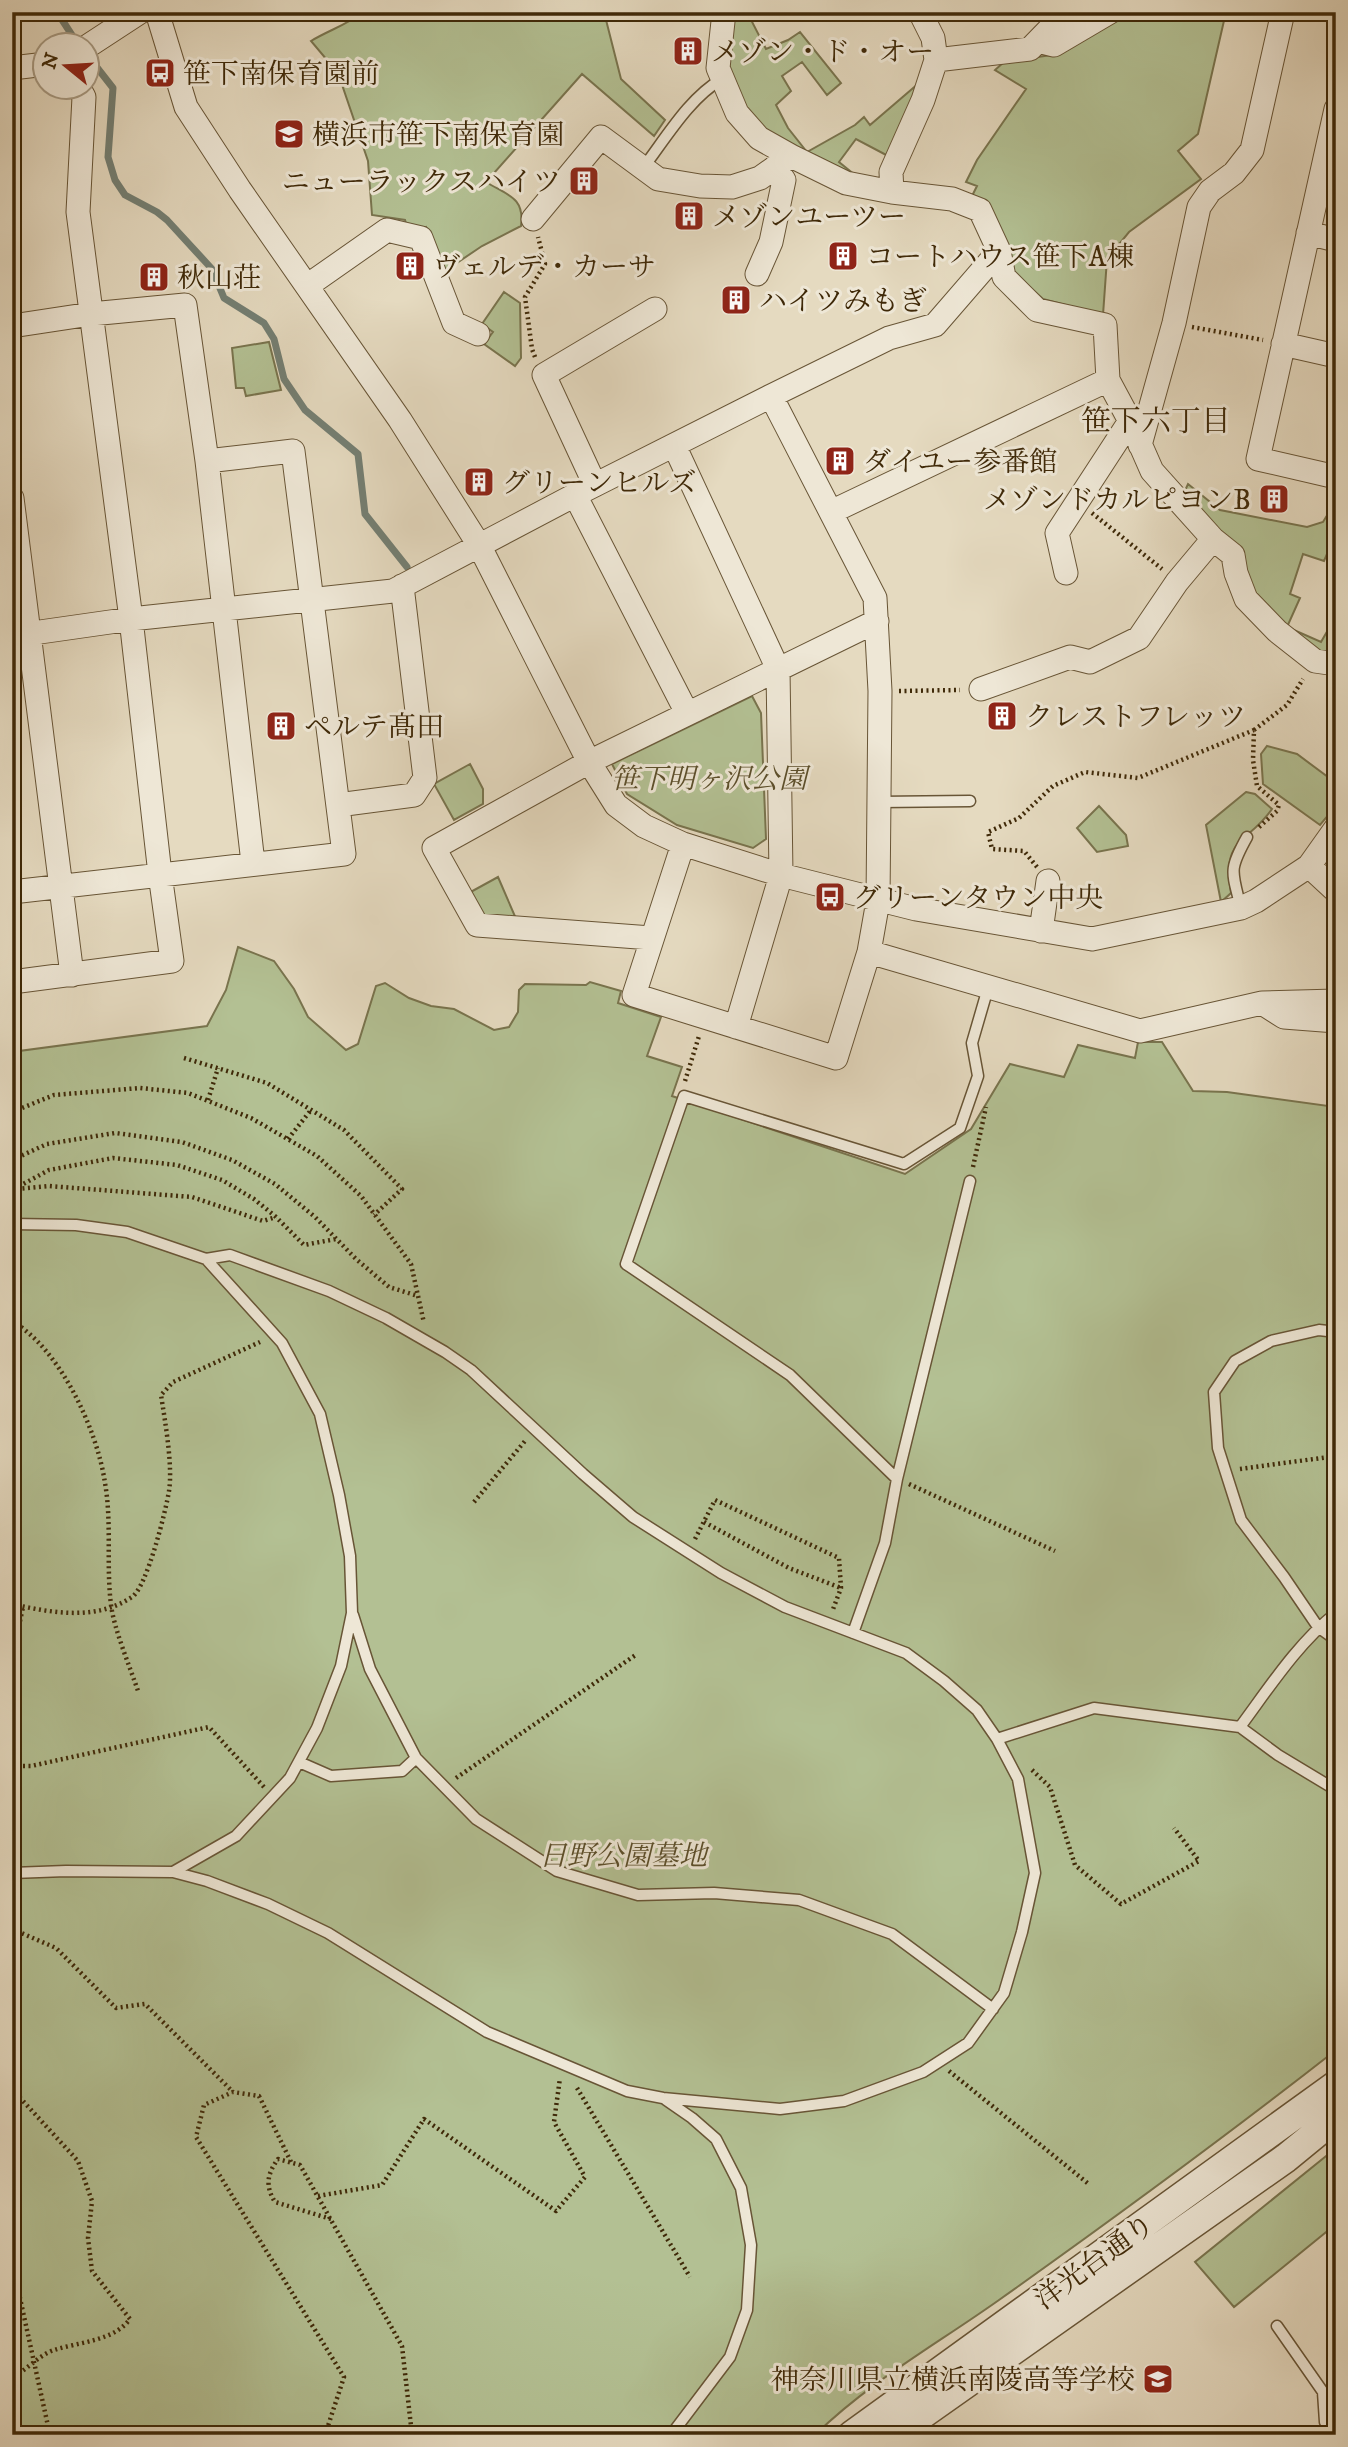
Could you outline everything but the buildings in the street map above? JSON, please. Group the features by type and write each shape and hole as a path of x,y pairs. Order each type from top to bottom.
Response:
{"street":[{"path":"102,37 140,12"},
{"path":"156,12 186,107 400,420 479,545 589,762 616,805 644,826 683,844 781,875 878,901 1092,939 1241,908 1309,866 1336,828"},
{"path":"724,12 718,68 722,79 737,113 783,162 846,183 952,199 980,210 999,251 1004,277 1037,310 1105,325 1108,380 1152,471 1213,539 1233,555 1236,573 1247,599 1277,631 1325,662"},
{"path":"892,192 891,172 923,100 936,60 933,38 920,12"},
{"path":"936,60 1030,49 1066,12"},
{"path":"1038,41 1054,45 1110,12"},
{"path":"1140,446 1174,323 1199,207 1210,191 1234,173 1252,150 1283,12"},
{"path":"12,68 32,66"},
{"path":"12,982 172,961 78,212 84,102"},
{"path":"1335,119 1258,459 1336,477"},
{"path":"533,219 601,137 658,179 700,186 732,187 760,178 783,162"},
{"path":"757,274 771,242 784,180 783,162"},
{"path":"307,286 387,230 421,238 454,323 478,334"},
{"path":"1308,233 1336,240"},
{"path":"22,635 131,619 393,591 771,396 889,338 934,325 999,251"},
{"path":"12,326 90,314 185,305 207,461 253,863"},
{"path":"654,309 544,375 585,490 687,713"},
{"path":"1283,344 1336,356"},
{"path":"831,512 1108,380"},
{"path":"683,844 634,995 836,1058 869,952 878,901 880,691 875,598 771,396"},
{"path":"1066,573 1056,533 1130,421"},
{"path":"674,445 778,669 781,875 736,1027"},
{"path":"12,892 344,854 293,451 207,461"},
{"path":"12,498 22,635 63,887 72,975"},
{"path":"982,689 1070,657 1090,662 1139,638 1177,582 1213,539"},
{"path":"338,805 414,795 425,778 402,586"},
{"path":"651,938 477,925 434,848 589,762 877,621"},
{"path":"1309,866 1336,891"},
{"path":"1041,931 1048,881"},
{"path":"869,952 1140,1031 1262,1003 1336,1001"},
{"path":"1262,1003 1284,1017 1336,1021"},
{"name":"洋光台通り","path":"852,2435 1336,2085"},
{"name":"洋光台通り","path":"893,2435 1286,2158 1336,2117"}],"lane":[{"path":"643,168 691,107 709,87 722,79"},
{"path":"879,802 970,801"},
{"path":"1241,908 1232,872 1234,861 1247,837"},
{"path":"897,1479 790,1375 626,1264 684,1096 904,1164 960,1128 978,1076 972,1043 988,988"},
{"path":"853,1633 885,1543 897,1479 970,1181"},
{"path":"12,1224 76,1225 127,1232 206,1259 230,1255 329,1291 386,1318 428,1342 471,1370 633,1517 722,1573 785,1607 906,1653 944,1681 977,1710 998,1739 1018,1779 1035,1872 1022,1932 1004,1993 968,2043 923,2072 844,2101 780,2109 663,2098 627,2091 486,2032 328,1933 207,1881 173,1872 12,1873"},
{"path":"173,1872 236,1836 290,1778 317,1728 341,1666 352,1613 350,1556 320,1414 282,1343 206,1259"},
{"path":"1336,1332 1319,1330 1271,1341 1235,1361 1214,1392 1218,1448 1241,1520 1318,1627 1336,1640"},
{"path":"352,1613 370,1668 416,1758 475,1819 557,1871 638,1895 714,1893 799,1900 892,1934 993,2009"},
{"path":"1240,1727 1294,1655 1318,1627 1336,1613"},
{"path":"998,1739 1094,1708 1240,1727 1278,1755 1336,1790"},
{"path":"299,1762 331,1776 402,1771 416,1758"},
{"path":"663,2098 716,2139 741,2188 751,2245 747,2309 730,2357 671,2435"},
{"path":"1277,2326 1322,2392 1325,2423 1333,2435"}],"path":[{"path":"533,219 545,264 525,297 532,349 544,375"},
{"path":"1174,323 1283,344"},
{"path":"1090,511 1177,582"},
{"path":"1048,881 1024,850 992,849 988,832 1019,818 1053,786 1084,772 1138,778 1254,730 1287,705 1325,662"},
{"path":"880,691 982,689"},
{"path":"1247,837 1277,811 1279,805 1257,786 1253,760 1254,730"},
{"path":"684,1096 684,1087 705,1017"},
{"path":"184,1058 267,1083 344,1130 402,1189 374,1215"},
{"path":"208,1100 218,1068"},
{"path":"12,1112 54,1095 140,1088 188,1093 251,1118 317,1156 361,1196 411,1264 428,1342"},
{"path":"288,1139 311,1110"},
{"path":"12,1160 47,1144 115,1133 182,1142 232,1160 275,1184 315,1217 389,1287 418,1296"},
{"path":"13,1189 49,1170 113,1158 177,1165 222,1180 254,1199 304,1245 336,1239"},
{"path":"13,1189 49,1186 192,1197 263,1221 276,1217"},
{"path":"1328,1191 1336,1201"},
{"path":"12,1321 25,1328 64,1375 91,1426 106,1483 111,1607 138,1691"},
{"path":"12,1604 50,1612 86,1613 111,1607 135,1595 149,1569 170,1490 161,1395 173,1382 276,1335"},
{"path":"474,1502 534,1429"},
{"path":"1225,1471 1336,1456"},
{"path":"897,1479 1055,1551"},
{"path":"688,1552 715,1500 839,1558 841,1588 828,1623"},
{"path":"704,1522 789,1568 841,1588"},
{"path":"12,1659 23,1607"},
{"path":"444,1787 637,1654"},
{"path":"12,1766 31,1766 209,1727 272,1797"},
{"path":"998,1739 1050,1787 1075,1865 1121,1904 1199,1861 1174,1828"},
{"path":"12,1929 56,1948 116,2008 145,2004 233,2092"},
{"path":"938,2062 1090,2185"},
{"path":"318,2196 382,2185 424,2119 556,2211 585,2177 554,2122 562,2064"},
{"path":"562,2064 690,2277"},
{"path":"12,2089 78,2161 92,2201 88,2238 92,2271 130,2319 123,2329 80,2344 51,2350 12,2377"},
{"path":"291,2162 259,2096 233,2092 204,2105 195,2137 344,2377 326,2435"},
{"path":"331,2219 275,2202 267,2190 269,2171 278,2159 300,2165 331,2219 402,2346 412,2435"},
{"path":"12,2283 18,2289 50,2435"}],"green space":[{"path":"363,12 604,12 621,79 665,120 654,136 582,74 486,182 517,203 522,216 521,226 482,246 445,271 426,227 408,231 405,220 372,215 368,161 338,73 311,41"},
{"path":"730,12 747,12 766,49 800,32 841,83 827,95 802,62 782,76 791,91 776,105 788,128 807,152 855,125 864,117 870,125 926,77 890,157 856,139 839,162 855,175 773,136 740,104 725,67"},
{"path":"1100,12 1226,12 1198,134 1178,151 1201,179 1129,232 1107,259 1103,315 1043,299 1011,270 971,198 977,186 966,182 977,160 1026,89 995,70 1004,62 1051,55"},
{"path":"504,292 520,303 521,358 515,366 484,344 493,332 482,324"},
{"path":"269,342 281,390 246,396 244,388 236,388 232,348"},
{"path":"1188,484 1220,510 1307,527 1323,522 1334,504 1330,486 1336,487 1336,541 1333,540 1324,561 1303,554 1290,594 1300,598 1287,627 1321,642 1336,616 1336,659 1330,659 1281,629 1183,495"},
{"name":"笹下明ヶ沢公園","path":"752,696 761,713 766,839 753,848 677,825 627,794 612,764"},
{"path":"1267,746 1297,754 1336,783 1336,806 1320,825 1263,784 1261,754"},
{"path":"470,764 483,789 483,804 454,820 434,784"},
{"path":"1246,792 1255,794 1272,809 1233,851 1229,874 1231,893 1221,902 1206,825"},
{"path":"1099,806 1126,835 1128,846 1097,852 1077,828"},
{"path":"498,877 517,921 481,920 467,894"},
{"name":"日野公園墓地","path":"238,947 274,961 294,989 308,1017 346,1050 358,1044 376,986 385,983 409,998 431,1006 454,1009 494,1030 509,1027 518,1012 519,990 525,984 586,985 590,982 621,991 618,1003 661,1017 647,1056 682,1067 672,1096 905,1174 971,1129 1010,1064 1064,1077 1078,1045 1135,1058 1138,1042 1162,1042 1193,1091 1227,1092 1336,1107 1336,2050 1084,2239 881,2381 815,2435 12,2435 12,1052 207,1026 226,990"},
{"path":"1336,2148 1336,2224 1234,2307 1195,2262"}],"waterway":[{"path":"57,12 70,32"},
{"path":"102,74 113,88 108,157 115,180 125,195 167,220 212,269 224,298 264,323 274,339 284,379 305,410 358,454 365,514 407,567"}],"place":[{"name":"メゾン・ド・オー","path":"688,51"},
{"name":"笹下南保育園前","path":"160,73"},
{"name":"横浜市笹下南保育園","path":"289,134"},
{"name":"ニューラックスハイツ","path":"584,181"},
{"name":"メゾンユーツー","path":"689,216"},
{"name":"コートハウス笹下A棟","path":"843,256"},
{"name":"ヴェルデ・カーサ","path":"410,266"},
{"name":"秋山荘","path":"154,277"},
{"name":"ハイツみもぎ","path":"736,300"},
{"name":"ダイユー参番館","path":"840,461"},
{"name":"グリーンヒルズ","path":"479,482"},
{"name":"メゾンドカルピヨンB","path":"1274,499"},
{"name":"クレストフレッツ","path":"1002,716"},
{"name":"ペルテ髙田","path":"281,726"},
{"name":"グリーンタウン中央","path":"830,897"},
{"name":"神奈川県立横浜南陵高等学校","path":"1158,2379"}],"district":[{"name":"笹下六丁目","path":"1156,421"}]}
